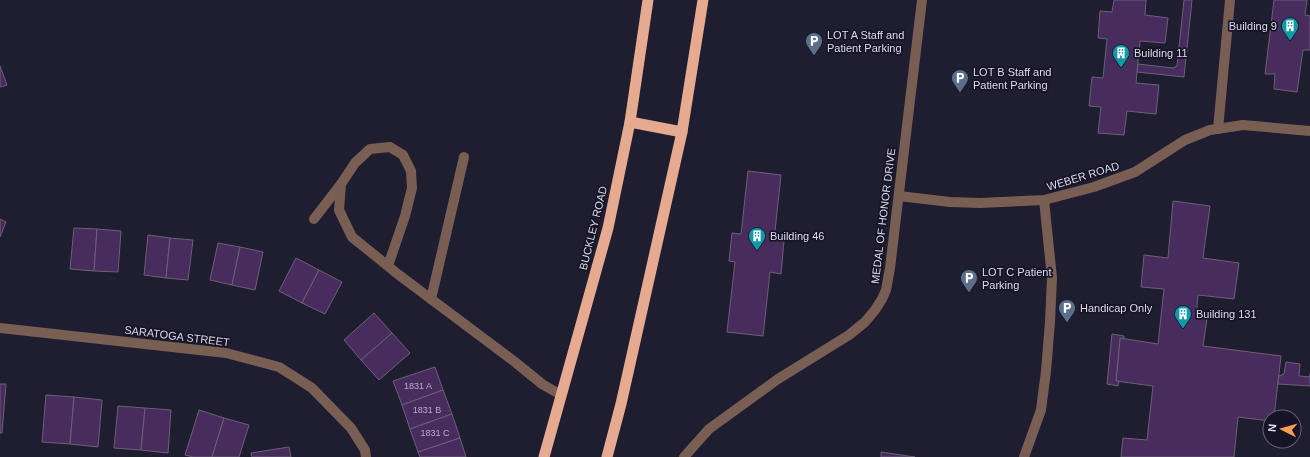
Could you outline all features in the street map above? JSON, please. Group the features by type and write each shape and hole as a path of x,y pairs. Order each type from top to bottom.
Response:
{"highway":[{"name":"BUCKLEY ROAD","path":"544,457 608,228 630,122 648,0"},
{"path":"607,457 621,404 682,132 703,0"},
{"path":"630,122 682,132"}],"street":[{"name":"MEDAL OF HONOR DRIVE","path":"684,457 709,429 778,379 849,335 866,322 875,310 886,290 899,196 922,0"},
{"path":"1218,128 1230,0"},
{"name":"WEBER ROAD","path":"899,196 950,202 1044,200 1094,187 1134,172 1185,140 1210,130 1243,125 1310,131"},
{"path":"314,219 355,163 370,149 390,147 403,155 411,171 412,188 405,216 388,266"},
{"path":"431,299 464,157"},
{"path":"341,184 339,210 352,236 388,266 542,384 561,395"},
{"path":"1024,457 1041,410 1050,322 1052,278 1044,200"},
{"name":"SARATOGA STREET","path":"0,328 226,353 279,367 312,388 335,411 351,428 365,450 366,457"}],"building":[{"name":"Building 11","path":"1114,0 1146,0 1145,15 1168,18 1165,43 1140,41 1136,83 1159,85 1156,114 1127,111 1124,135 1098,133 1101,107 1089,106 1092,77 1103,78 1107,39 1098,38 1100,11 1112,12"},
{"path":"1184,0 1192,0 1184,77 1137,72 1138,64 1173,68 1177,66"},
{"name":"Building 9","path":"1274,0 1307,0 1305,15 1310,16 1310,50 1303,50 1297,92 1274,89 1275,74 1265,74"},
{"path":"0,66 7,85 0,87"},
{"name":"Building 46","path":"748,171 781,175 774,240 784,241 781,274 770,272 763,336 727,332 735,262 729,261 732,233 741,234"},
{"name":"Building 131","path":"1173,201 1210,206 1203,258 1239,263 1234,299 1198,295 1196,317 1207,319 1203,346 1281,356 1275,409 1262,409 1262,420 1238,417 1234,457 1121,457 1123,438 1147,440 1153,386 1116,381 1120,338 1158,344 1164,289 1141,287 1144,255 1168,258"},
{"path":"0,219 6,222 0,237"},
{"path":"74,228 97,229 94,271 70,269"},
{"path":"97,229 121,231 118,272 94,271"},
{"path":"148,235 170,238 166,278 144,275"},
{"path":"170,238 193,240 188,280 166,278"},
{"path":"218,243 240,247 232,285 210,280"},
{"path":"240,247 263,252 255,290 232,285"},
{"path":"296,258 319,270 302,303 279,291"},
{"path":"319,270 342,282 325,314 302,303"},
{"path":"374,313 392,333 361,360 344,340"},
{"path":"392,333 410,353 379,380 361,360"},
{"path":"1112,334 1124,336 1124,339 1120,338 1116,381 1119,381 1118,386 1107,384"},
{"path":"1286,362 1300,364 1299,376 1310,377 1310,386 1278,384 1279,376 1284,374"},
{"path":"435,367 443,390 402,405 393,381"},
{"path":"0,384 6,384 2,433 0,433"},
{"path":"443,390 452,414 410,429 402,405"},
{"path":"46,395 74,397 70,444 42,442"},
{"path":"74,397 102,400 98,447 70,444"},
{"path":"118,406 145,408 141,450 114,448"},
{"path":"145,408 171,410 168,453 141,450"},
{"path":"199,410 224,418 212,457 193,457 185,455"},
{"path":"452,414 460,438 418,452 410,429"},
{"path":"224,418 249,425 239,457 212,457"},
{"path":"460,438 466,457 420,457 418,452"},
{"path":"289,447 291,457 252,457 251,453"},
{"path":"881,452 915,457 881,457"}],"place":[{"name":"Building 9","path":"1290,41"},
{"name":"LOT A Staff and Patient Parking","path":"814,56"},
{"name":"Building 11","path":"1121,68"},
{"name":"LOT B Staff and Patient Parking","path":"960,93"},
{"name":"Building 46","path":"757,251"},
{"name":"LOT C Patient Parking","path":"969,293"},
{"name":"Handicap Only","path":"1067,323"},
{"name":"Building 131","path":"1183,329"}]}
